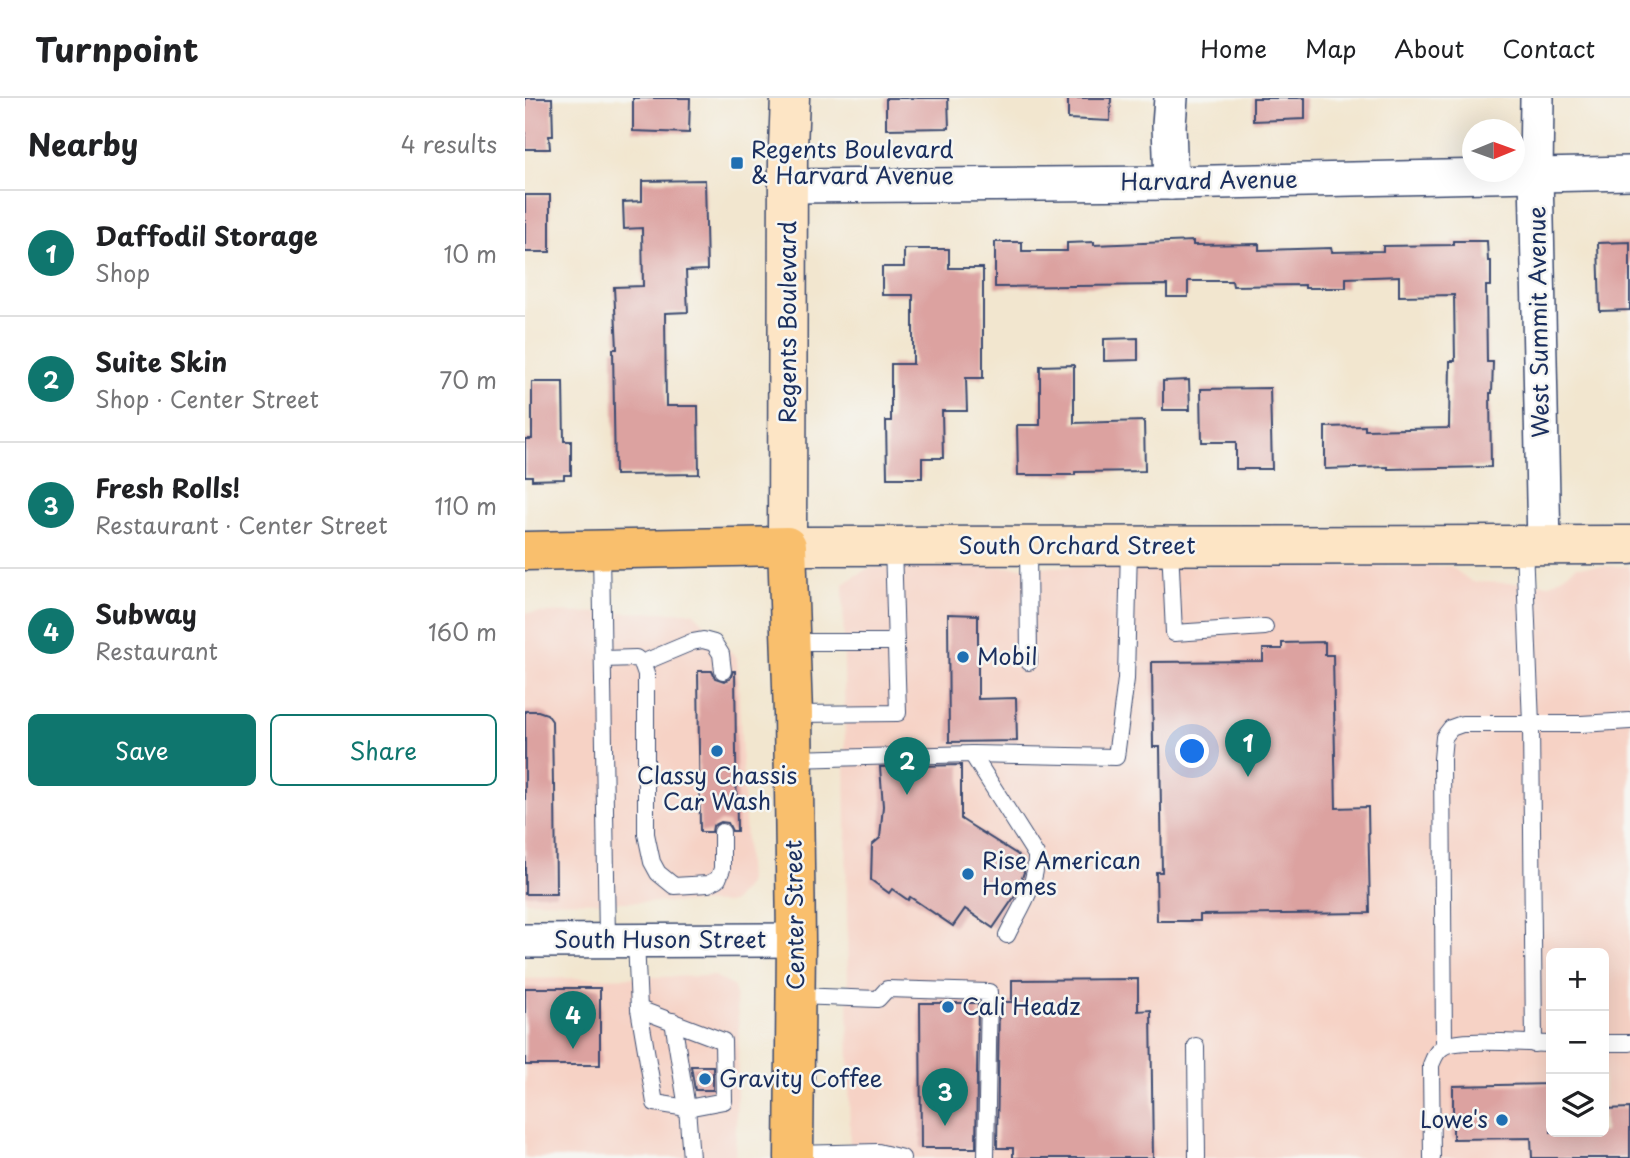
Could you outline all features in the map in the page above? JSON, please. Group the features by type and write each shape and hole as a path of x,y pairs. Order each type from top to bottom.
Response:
{"main road":[{"name":"Regents Boulevard","path":"787,547 790,98"},
{"name":"South Orchard Street","path":"525,551 1028,545 1630,545"},
{"name":"Center Street","path":"787,547 793,714 796,940 794,1156"}],"street":[{"path":"1171,98 1168,125 1171,183"},
{"name":"West Summit Avenue","path":"1534,546 1537,98"},
{"name":"Harvard Avenue","path":"788,186 1171,183 1630,173"},
{"name":"South Huson Street","path":"525,941 796,940"}],"lane":[{"path":"1028,545 1030,662"},
{"path":"793,759 972,754 1117,757 1126,679 1129,545"},
{"path":"793,714 898,713 893,546"},
{"path":"1170,546 1174,633 1265,627"},
{"path":"1534,546 1531,724 1534,1044"},
{"path":"601,550 603,659 622,940 639,1009 655,1103 687,1108 724,1101 723,1041 639,1009"},
{"path":"642,663 703,640 714,643 720,654 723,671"},
{"path":"790,642 896,642"},
{"path":"603,659 636,658 642,663 646,674 646,834 657,873 674,886 708,884 718,879 722,869 722,832"},
{"path":"1444,1046 1444,737 1451,728 1462,724 1630,721"},
{"path":"972,754 1036,855 1033,883 1007,935"},
{"path":"796,996 878,999 887,989 989,992 986,1158"},
{"path":"673,1021 687,1108 691,1158"},
{"path":"1432,1158 1431,1065 1444,1046 1468,1041 1546,1044"},
{"path":"1609,1043 1630,1043"},
{"path":"1196,1046 1197,1158"},
{"path":"794,1156 878,1152 902,1158"}],"shaded area":[{"path":"1450,566 1472,582 1551,584 1577,566 1630,566 1630,1158 850,1158 843,584 870,567"},
{"path":"693,612 737,658 748,883 732,903 525,901 525,613"},
{"path":"715,976 734,987 739,1024 735,1158 525,1158 525,979"}],"building":[{"path":"525,98 552,98 553,136 549,136 550,149 525,149"},
{"path":"633,98 690,98 689,133 633,131"},
{"path":"886,98 948,98 949,128 886,129"},
{"path":"1068,98 1111,98 1110,121 1068,119"},
{"path":"1253,98 1305,98 1305,119 1253,121"},
{"path":"705,180 707,270 686,271 688,312 665,313 666,406 698,406 699,474 615,475 613,349 617,349 614,287 643,286 642,228 624,229 623,202 642,201 642,181"},
{"path":"525,195 550,195 550,252 525,252"},
{"path":"1193,241 1193,245 1259,244 1259,250 1331,248 1332,252 1383,251 1383,246 1453,245 1453,241 1487,241 1488,261 1491,261 1491,286 1486,286 1487,362 1493,362 1490,393 1491,467 1325,469 1325,427 1365,426 1365,430 1449,428 1450,361 1455,361 1454,295 1399,296 1399,276 1346,278 1346,288 1305,288 1305,285 1233,286 1232,281 1188,281 1188,297 1167,297 1167,285 995,287 995,242 1022,242 1022,251 1067,251 1067,243 1094,242 1094,245"},
{"path":"1630,242 1630,310 1600,311 1598,243"},
{"path":"904,249 949,249 949,268 983,268 983,378 966,378 967,411 942,411 943,458 922,458 922,478 887,478 886,421 891,421 891,364 913,364 913,295 882,295 882,267 904,267"},
{"path":"1138,338 1138,360 1104,361 1104,339"},
{"path":"1074,365 1074,423 1144,421 1145,471 1018,475 1017,425 1040,425 1040,366"},
{"path":"1189,380 1190,410 1163,410 1163,381"},
{"path":"532,382 563,382 564,441 571,441 571,475 564,475 564,479 532,480 532,476 525,476 525,439 532,439"},
{"path":"1270,388 1272,469 1236,469 1236,442 1202,442 1201,389"},
{"path":"948,614 978,615 978,699 1016,698 1017,741 949,742"},
{"path":"1325,642 1325,655 1333,655 1336,808 1368,807 1370,913 1200,915 1200,921 1157,921 1156,872 1162,872 1160,747 1153,747 1152,662 1263,661 1263,649 1282,649 1282,643"},
{"name":"Classy Chassis Car Wash","path":"698,671 712,671 715,678 724,681 730,679 735,671 737,831 732,831 728,823 721,822 713,826 712,832 700,832"},
{"path":"525,711 547,714 552,721 556,894 525,894"},
{"path":"961,765 961,819 1018,855 1024,872 1017,893 993,928 965,909 953,926 910,897 908,900 892,889 889,893 871,880 872,845 880,838 883,806 880,767"},
{"path":"1138,979 1138,1011 1151,1010 1153,1158 1013,1158 1013,1148 997,1148 999,1002 1012,1002 1012,980"},
{"path":"525,988 600,988 600,1065 525,1065"},
{"path":"920,1003 978,1003 976,1148 921,1148"},
{"path":"691,1066 713,1066 713,1090 695,1090"},
{"name":"Lowe's","path":"1546,1084 1546,1137 1609,1137 1609,1109 1630,1108 1630,1158 1532,1158 1531,1138 1453,1139 1453,1086"}],"place":[{"name":"Regents Boulevard & Harvard Avenue","path":"737,163"},
{"name":"Mobil","path":"963,657"},
{"name":"Classy Chassis Car Wash","path":"717,751"},
{"name":"Daffodil Storage","path":"1248,777"},
{"name":"Suite Skin","path":"907,795"},
{"name":"Rise American Homes","path":"968,874"},
{"name":"Cali Headz","path":"948,1007"},
{"name":"Subway","path":"573,1049"},
{"name":"Gravity Coffee","path":"705,1079"},
{"name":"Lowe's","path":"1502,1120"},
{"name":"Fresh Rolls!","path":"945,1126"}]}
